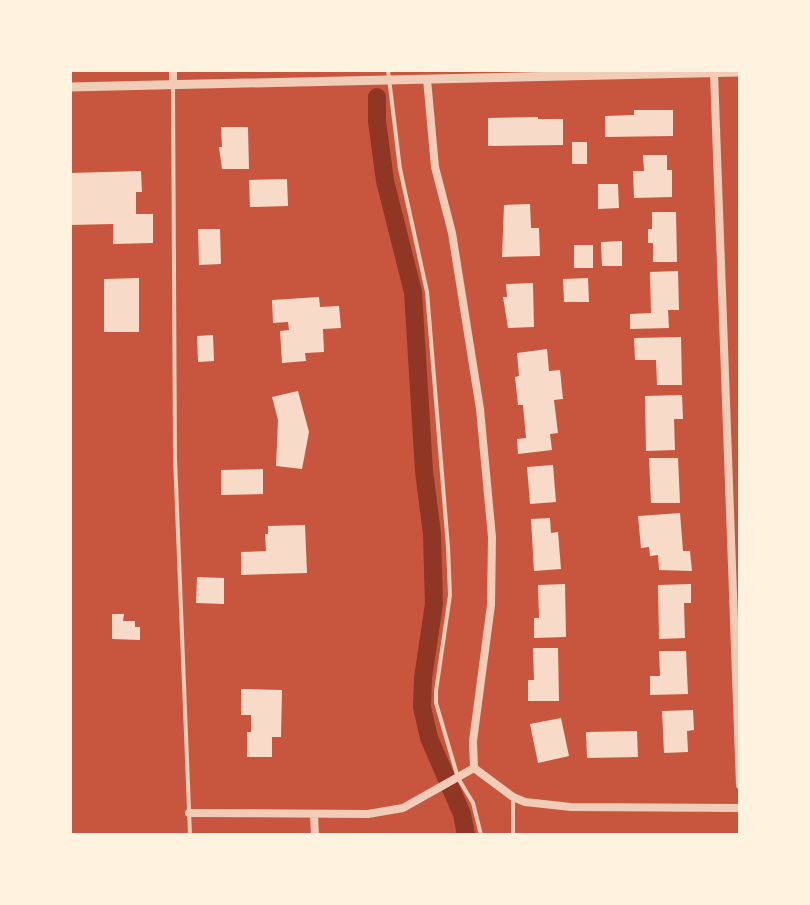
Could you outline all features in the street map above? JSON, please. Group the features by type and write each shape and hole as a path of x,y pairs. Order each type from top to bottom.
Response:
{"street":[{"path":"173,70 173,84"},
{"path":"713,71 740,785"},
{"path":"70,87 389,75 427,79 439,74 740,72"},
{"path":"427,79 435,167 452,233 480,409 491,522 491,605 473,741 474,768"},
{"path":"189,813 368,814 403,808 474,768"},
{"path":"474,768 513,797 525,802 571,807 740,808"},
{"path":"314,815 315,835"}],"lane":[{"path":"389,75 400,169 423,267 430,321 450,595 436,703 457,778 473,803 481,835"},
{"path":"173,84 175,458 190,835"},
{"path":"513,797 513,835"}],"building":[{"path":"634,110 673,110 673,136 605,137 605,116 634,115"},
{"path":"488,118 563,119 563,145 488,146"},
{"path":"221,127 248,127 249,169 222,169 219,147 222,147"},
{"path":"572,142 587,142 587,164 572,164"},
{"path":"643,155 667,155 667,170 672,170 672,197 634,198 633,171 644,171"},
{"path":"141,171 142,192 136,192 136,214 153,214 153,243 113,244 113,224 70,225 70,173"},
{"path":"287,179 288,206 250,207 249,180"},
{"path":"598,184 618,184 619,208 598,209"},
{"path":"530,204 531,228 539,228 540,256 502,257 504,205"},
{"path":"652,212 676,212 677,262 653,262 653,243 648,243"},
{"path":"198,229 220,229 221,264 199,265"},
{"path":"622,241 622,266 602,266 601,242"},
{"path":"574,245 593,245 593,268 574,268"},
{"path":"678,271 679,310 668,310 669,328 630,329 630,314 651,313 650,272"},
{"path":"139,278 139,332 104,332 104,279"},
{"path":"588,278 589,302 564,302 563,279"},
{"path":"533,283 534,327 508,328 503,297 507,297 506,284"},
{"path":"319,297 320,307 339,306 341,328 323,329 324,352 305,353 306,361 282,363 280,331 289,330 288,322 273,323 272,300"},
{"path":"213,335 214,361 198,362 197,336"},
{"path":"681,337 682,385 657,385 656,360 635,360 634,338"},
{"path":"547,349 549,371 560,370 563,399 554,400 558,433 550,434 552,450 518,454 517,439 526,438 523,405 518,405 515,377 519,376 517,353"},
{"path":"298,391 309,432 302,469 276,466 278,420 272,397"},
{"path":"682,395 683,419 674,419 675,450 646,451 645,396"},
{"path":"649,458 678,458 680,503 651,503"},
{"path":"553,465 556,502 530,504 527,467"},
{"path":"263,469 263,494 221,495 221,470"},
{"path":"680,513 683,551 690,551 692,571 659,570 658,555 650,556 649,547 641,548 638,516"},
{"path":"550,518 551,533 558,532 561,569 534,571 531,519"},
{"path":"305,525 307,573 241,575 241,552 266,551 268,526"},
{"path":"197,577 224,578 224,604 196,603"},
{"path":"565,584 566,637 534,638 534,618 539,618 538,585"},
{"path":"691,584 691,603 684,603 685,638 659,639 658,585"},
{"path":"112,614 124,614 123,621 135,621 135,627 140,627 140,640 112,639"},
{"path":"533,648 558,648 559,701 528,701 528,680 534,680"},
{"path":"659,651 686,651 688,694 650,695 650,676 660,676"},
{"path":"241,689 282,690 281,737 272,737 272,757 247,757 251,715 241,715"},
{"path":"693,710 694,730 687,731 688,752 664,753 662,711"},
{"path":"561,718 569,756 538,763 530,724"},
{"path":"637,731 638,757 587,758 586,732"}],"waterway":[{"path":"377,97 385,181 413,292 424,471 432,534 434,604 422,707 429,738 462,814 466,835"}]}
